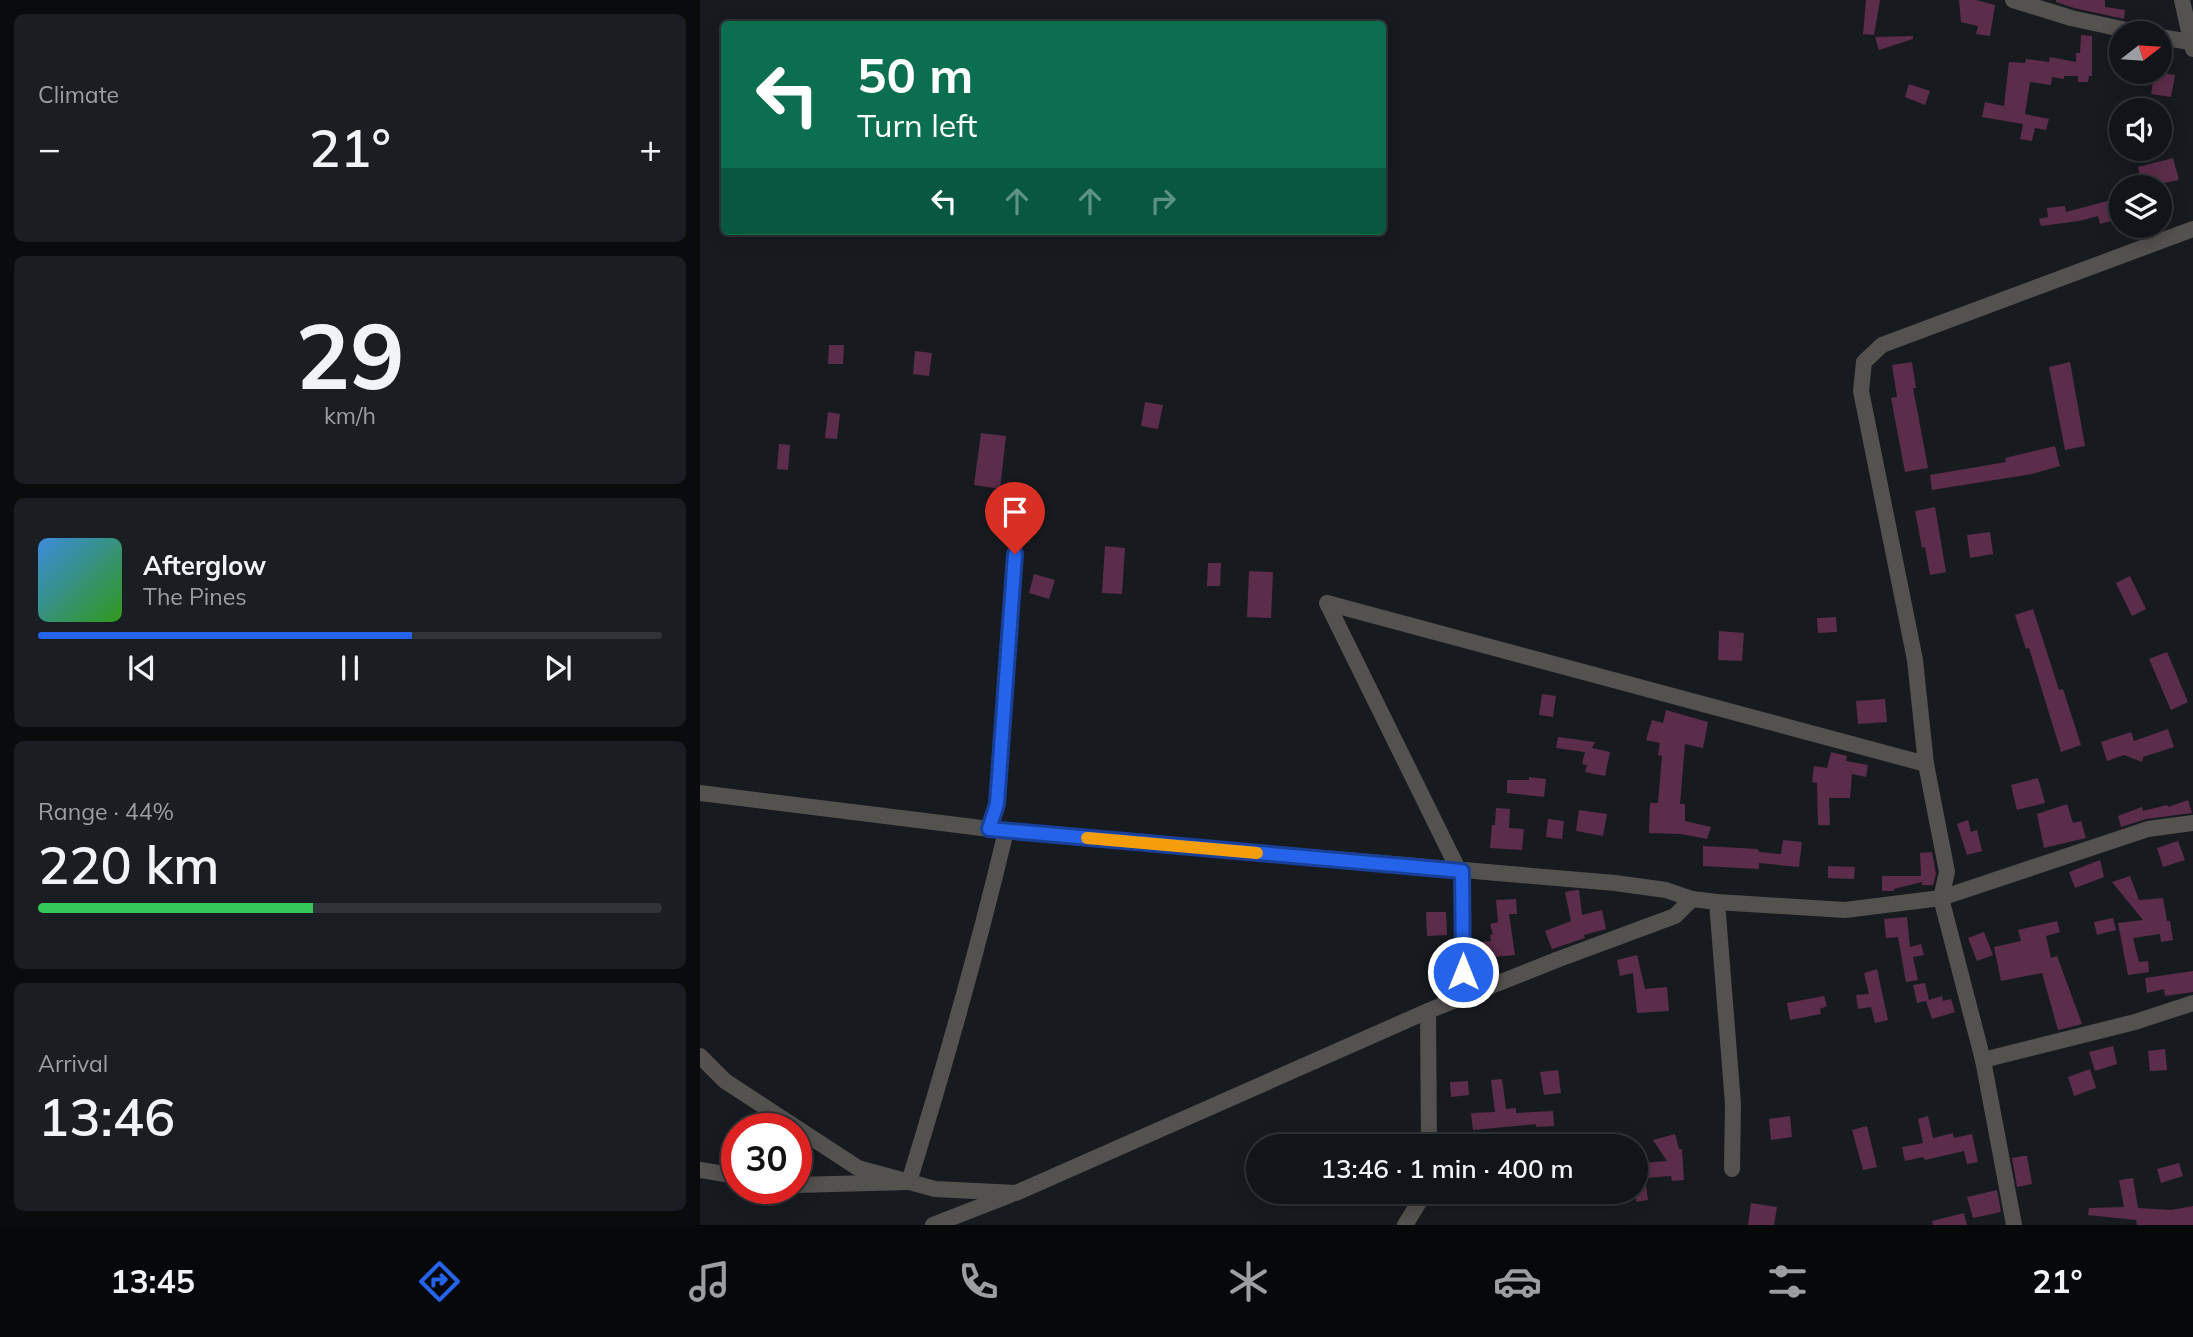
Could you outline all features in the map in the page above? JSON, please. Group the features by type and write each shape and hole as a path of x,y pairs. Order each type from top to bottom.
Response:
{"street":[{"path":"2013,0 2109,26"},
{"path":"2172,40 2192,45 2182,0"},
{"path":"2014,1225 1983,1060 1941,898 1947,872 1926,764 1915,660 1861,391 1864,362 1882,345 2193,229"},
{"path":"909,1182 975,955 998,830 997,804 1015,554"},
{"path":"1463,998 1460,871 1328,603 1926,764"},
{"path":"700,793 998,830 1615,883 1666,890 1692,899 1717,902 1845,910 1941,898 2148,830 2193,823"},
{"path":"933,1225 1016,1193 1428,1011 1675,916 1692,899"},
{"path":"1717,902 1733,1104 1732,1169"},
{"path":"1983,1060 2135,1022 2193,1003"},
{"path":"1428,1011 1429,1134"},
{"path":"700,1056 725,1081 858,1168 935,1189 1016,1193"},
{"path":"700,1170 721,1173"},
{"path":"812,1185 909,1182"},
{"path":"1405,1225 1417,1204"}],"building":[{"path":"1866,0 1880,0 1874,35 1863,34"},
{"path":"1959,0 1976,0 1995,5 1990,36 1976,34 1978,26 1961,22"},
{"path":"2056,0 2105,0 2105,7 2125,10 2124,19 2074,8"},
{"path":"2081,35 2092,36 2092,76 2089,76 2088,82 2078,82 2078,76 2064,76 2064,79 2052,77 2051,85 2030,82 2025,114 2049,119 2046,130 2035,128 2032,141 2020,139 2023,124 1982,117 1985,102 2004,106 2009,62 2025,63 2026,59 2049,62 2050,57 2076,62 2076,53 2080,53"},
{"path":"1913,36 1913,39 1879,50 1875,37"},
{"path":"2172,75 2175,75 2171,97 2151,94 2153,84 2172,84"},
{"path":"1909,84 1930,91 1925,105 1905,97"},
{"path":"2172,158 2179,180 2172,181 2172,175 2140,175 2138,167 2172,161"},
{"path":"2109,201 2109,221 2100,224 2098,216 2041,226 2039,219 2048,217 2047,208 2065,206 2066,212"},
{"path":"829,345 844,345 843,364 828,364"},
{"path":"915,351 932,353 929,376 913,374"},
{"path":"1912,362 1916,388 1913,388 1928,468 1905,472 1891,398 1897,397 1892,365"},
{"path":"2070,362 2085,446 2065,450 2049,367"},
{"path":"1145,402 1163,405 1158,429 1141,426"},
{"path":"828,412 840,414 837,439 825,438"},
{"path":"981,433 1006,436 1000,489 974,485"},
{"path":"779,444 790,445 788,470 777,469"},
{"path":"2055,446 2060,466 2032,474 1932,490 1930,475 2006,462 2005,458"},
{"path":"1935,507 1946,572 1930,575 1915,511"},
{"path":"1990,532 1993,554 1970,558 1967,535"},
{"path":"1105,546 1125,548 1122,594 1102,593"},
{"path":"1208,563 1221,563 1220,586 1207,586"},
{"path":"1249,571 1273,572 1271,618 1247,617"},
{"path":"1034,574 1055,580 1049,599 1029,593"},
{"path":"2130,576 2146,609 2132,616 2116,583"},
{"path":"2033,609 2059,690 2063,689 2081,745 2061,752 2029,648 2026,649 2015,615"},
{"path":"1836,617 1837,632 1818,633 1817,618"},
{"path":"1719,631 1744,633 1742,661 1718,660"},
{"path":"2167,652 2188,702 2171,710 2149,659"},
{"path":"1542,694 1556,696 1553,717 1539,715"},
{"path":"1885,699 1887,722 1858,724 1856,701"},
{"path":"1666,710 1708,722 1703,748 1685,744 1680,804 1685,804 1685,821 1711,827 1707,839 1681,834 1649,833 1650,803 1658,803 1662,756 1658,755 1660,743 1646,740 1652,720 1663,723"},
{"path":"2168,729 2174,747 2143,757 2142,762 2124,755 2107,761 2101,742 2131,732 2134,741"},
{"path":"1558,737 1595,742 1592,748 1610,752 1605,776 1585,772 1587,765 1582,764 1585,752 1556,748"},
{"path":"1831,752 1847,756 1846,761 1868,765 1866,777 1852,774 1850,798 1829,798 1830,825 1818,825 1817,783 1812,782 1814,766 1827,768"},
{"path":"1529,777 1546,779 1544,797 1507,793 1507,780 1529,780"},
{"path":"2038,778 2045,803 2017,810 2011,785"},
{"path":"2188,800 2192,813 2146,819 2121,827 2118,816 2142,807 2143,811"},
{"path":"2067,804 2073,823 2081,821 2086,838 2044,848 2037,814"},
{"path":"1496,808 1510,809 1509,828 1524,829 1522,850 1490,848"},
{"path":"1579,810 1607,814 1603,836 1576,831"},
{"path":"1548,819 1564,821 1562,839 1546,837"},
{"path":"1968,820 1971,832 1977,830 1982,851 1967,855 1957,824"},
{"path":"1783,840 1802,842 1799,867 1759,863 1759,869 1703,866 1703,846 1758,849 1759,852 1781,854"},
{"path":"2178,841 2185,860 2163,867 2157,848"},
{"path":"1932,852 1936,874 1933,885 1922,885 1922,882 1894,891 1882,891 1882,876 1921,876 1920,853"},
{"path":"2100,860 2104,877 2075,888 2069,872"},
{"path":"1828,866 1855,867 1854,879 1828,878"},
{"path":"2130,876 2139,900 2163,898 2173,940 2161,942 2160,934 2133,938 2139,962 2148,961 2149,972 2128,975 2118,923 2143,920 2112,882"},
{"path":"1579,890 1582,915 1602,910 1606,929 1552,949 1545,931 1571,921 1565,892"},
{"path":"1516,899 1517,914 1509,914 1515,955 1475,959 1473,943 1491,941 1490,935 1493,934 1490,924 1498,922 1496,900"},
{"path":"1426,912 1446,912 1447,935 1427,936"},
{"path":"1907,917 1910,947 1921,944 1924,955 1913,957 1918,980 1906,982 1898,937 1886,938 1884,919"},
{"path":"2113,918 2116,930 2097,935 2094,922"},
{"path":"2057,921 2060,932 2046,936 2051,958 2057,956 2082,1024 2058,1030 2042,973 2001,981 1994,947 2021,941 2018,930"},
{"path":"1984,932 1993,955 1977,961 1968,938"},
{"path":"1637,955 1645,989 1667,987 1669,1011 1637,1013 1633,973 1620,976 1617,960"},
{"path":"1877,969 1888,1020 1875,1023 1871,1007 1858,1009 1856,995 1869,994 1864,973"},
{"path":"2193,971 2193,992 2165,996 2164,989 2147,993 2145,978"},
{"path":"1925,983 1929,1000 1942,996 1943,1001 1951,999 1955,1012 1932,1019 1926,1001 1917,1003 1913,985"},
{"path":"1824,996 1827,1006 1820,1009 1821,1014 1790,1020 1787,1003"},
{"path":"2113,1046 2117,1064 2095,1071 2089,1052"},
{"path":"2165,1049 2167,1070 2150,1071 2148,1051"},
{"path":"2090,1069 2096,1088 2074,1096 2068,1077"},
{"path":"1558,1070 1561,1093 1544,1095 1540,1072"},
{"path":"1502,1079 1506,1109 1516,1108 1516,1113 1553,1111 1554,1126 1536,1127 1536,1124 1473,1130 1471,1113 1495,1112 1491,1080"},
{"path":"1468,1081 1469,1095 1451,1097 1450,1082"},
{"path":"1790,1116 1792,1137 1771,1140 1769,1119"},
{"path":"1928,1116 1933,1138 1953,1133 1954,1138 1972,1134 1978,1162 1967,1164 1964,1151 1925,1160 1923,1157 1905,1161 1902,1147 1923,1143 1918,1119"},
{"path":"1867,1126 1877,1167 1863,1170 1852,1130"},
{"path":"1675,1134 1679,1149 1682,1149 1684,1180 1672,1181 1671,1176 1648,1178 1648,1163 1667,1161 1653,1140"},
{"path":"2027,1156 2032,1184 2017,1187 2012,1158"},
{"path":"2179,1163 2183,1176 2161,1183 2157,1169"},
{"path":"2133,1178 2138,1208 2171,1210 2193,1206 2193,1225 2137,1225 2136,1220 2088,1215 2089,1208 2124,1207 2119,1180"},
{"path":"1997,1190 2001,1212 1973,1218 1967,1197"},
{"path":"1751,1203 1777,1207 1774,1225 1748,1225"},
{"path":"1964,1213 1967,1225 1933,1225 1932,1221"}],"slow traffic":[{"path":"1087,838 1257,853"}],"route":[{"path":"1015,554 997,804 989,829 1462,871 1463,972"}]}
